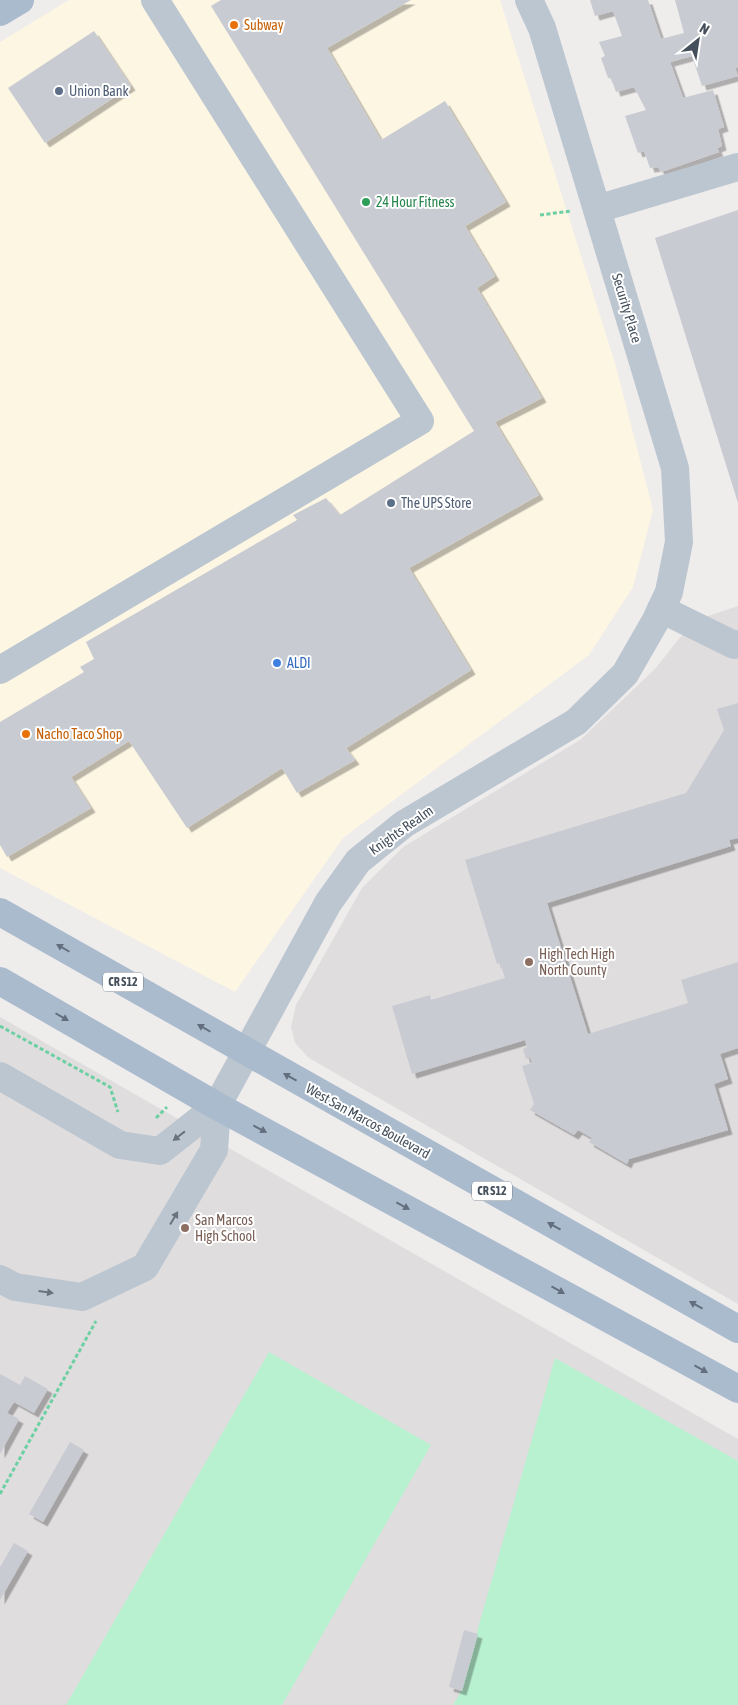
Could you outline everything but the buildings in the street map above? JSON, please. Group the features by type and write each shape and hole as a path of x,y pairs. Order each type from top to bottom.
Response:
{"main road":[{"path":"0,12 20,0"},
{"name":"West San Marcos Boulevard","path":"0,912 738,1329"},
{"path":"0,981 217,1106 738,1389"}],"street":[{"path":"0,670 420,421 155,0"},
{"name":"Security Place","path":"529,0 542,28 675,468 679,542 669,592 658,615"},
{"path":"597,208 738,167"},
{"path":"658,615 734,645 738,644"},
{"name":"Knights Realm","path":"217,1106 328,903 358,861 404,824 576,722 624,674 658,615"},
{"path":"7,1088 120,1145 160,1151 217,1106"},
{"path":"0,1279 15,1287 82,1297 145,1267 214,1150 217,1106"}],"path":[{"path":"0,1026 110,1087 119,1116"},
{"path":"152,1122 172,1102"},
{"path":"0,1494 96,1320"}],"shaded area":[{"path":"69,0 500,0 615,363 653,510 633,587 589,655 343,838 235,992 0,868 0,42"},
{"name":"High Tech High North County","path":"738,606 738,1304 309,1058 295,1043 291,1027 296,1005 362,888 403,847 580,740 655,669 693,621"},
{"name":"San Marcos High School","path":"0,1017 738,1439 738,1705 0,1705"}],"green space":[{"path":"269,1352 431,1445 282,1705 66,1705"},
{"path":"555,1358 738,1461 738,1705 453,1705 459,1695"}],"place":[{"name":"Subway","path":"234,25"},
{"name":"Union Bank","path":"59,91"},
{"name":"24 Hour Fitness","path":"366,202"},
{"name":"The UPS Store","path":"391,503"},
{"name":"ALDI","path":"277,663"},
{"name":"Nacho Taco Shop","path":"26,734"},
{"name":"High Tech High North County","path":"529,962"},
{"name":"San Marcos High School","path":"185,1228"}]}
